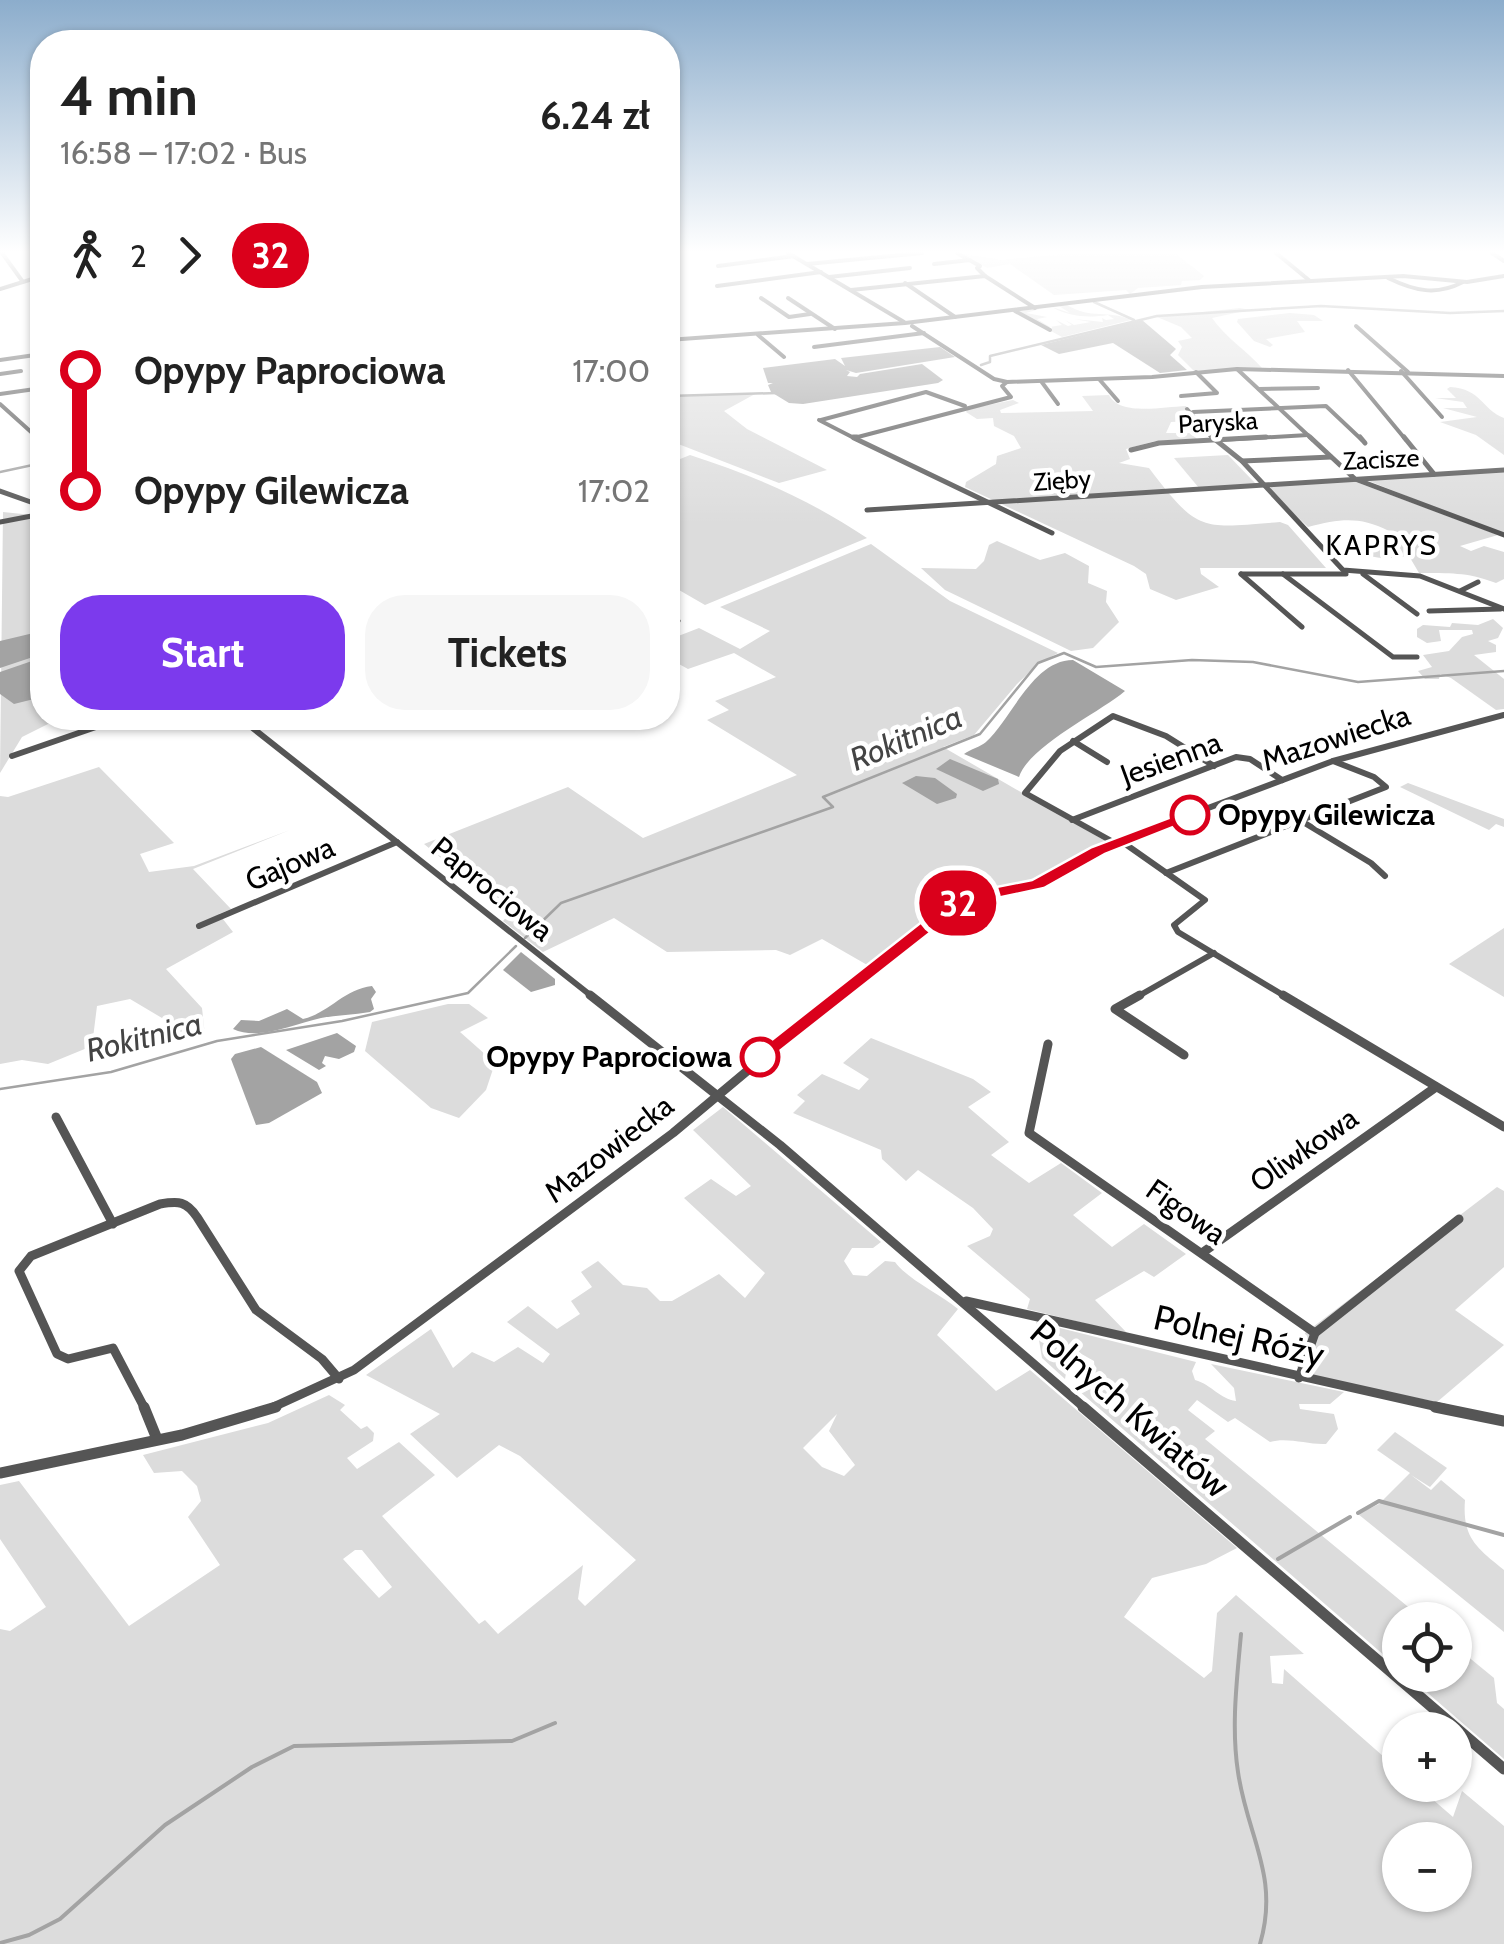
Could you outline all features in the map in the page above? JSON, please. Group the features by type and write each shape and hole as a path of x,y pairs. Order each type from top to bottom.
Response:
{"street":[{"path":"769,344 784,357"},
{"path":"814,347 840,344"},
{"path":"940,344 992,378 1007,382 1237,369 1504,376"},
{"path":"1375,344 1405,372 1442,417"},
{"path":"0,360 30,356"},
{"path":"1237,369 1355,478 1504,535"},
{"path":"1348,370 1434,474"},
{"path":"0,374 20,371"},
{"path":"1182,396 1217,394 1196,372"},
{"path":"1099,379 1118,401"},
{"path":"1041,381 1058,404"},
{"path":"854,438 965,406 1009,400 1011,396 1002,385 1007,382"},
{"path":"1259,389 1318,388"},
{"path":"0,394 30,390"},
{"path":"965,406 926,392 820,420 1052,533"},
{"path":"0,404 30,431"},
{"path":"1350,573 1260,484 1242,461 1214,440 1190,411 1332,408 1365,443"},
{"name":"Paryska","path":"1131,450 1159,442 1308,435"},
{"path":"1242,461 1331,457"},
{"name":"Zacisze","path":"1260,484 1504,470"},
{"name":"Zięby","path":"866,510 1260,484"},
{"path":"0,491 30,505"},
{"path":"0,522 30,513"},
{"path":"1302,627 1241,574 1420,576 1504,609"},
{"path":"1283,574 1393,657 1417,657"},
{"path":"1363,574 1418,614"},
{"path":"1460,591 1478,582"},
{"path":"1430,611 1504,609"},
{"name":"Mazowiecka","path":"0,1473 260,1413 339,1379 410,1332 954,906 973,897 1038,884 1118,842 1333,761 1504,715"},
{"path":"1214,766 1166,736 1112,716 1073,740 1025,793 1118,842 1205,900 1178,920 1174,925 1178,932 1501,1122"},
{"path":"12,756 87,730"},
{"name":"Paprociowa","path":"256,730 716,1096"},
{"path":"1073,740 1107,762"},
{"name":"Jesienna","path":"1072,820 1243,757 1282,780"},
{"path":"1166,874 1386,787 1384,782 1333,761"},
{"path":"1303,822 1371,863 1385,876"},
{"name":"Gajowa","path":"199,926 398,842"},
{"path":"1184,1055 1116,1009 1214,953"},
{"name":"Figowa","path":"1048,1044 1028,1132 1315,1332"},
{"name":"Oliwkowa","path":"1202,1253 1436,1087"},
{"name":"Polnych Kwiatów","path":"716,1096 962,1300 1504,1769"},
{"path":"56,1117 113,1224"},
{"path":"157,1439 157,1431 112,1348 62,1358 19,1271 32,1256 160,1204 177,1201 192,1208 258,1313 282,1334 326,1361 339,1379"},
{"path":"1299,1378 1315,1332 1460,1219"},
{"name":"Polnej Róży","path":"962,1300 1299,1378 1504,1420"}],"shaded area":[{"path":"1046,344 1109,344 1059,354 1041,345"},
{"path":"1114,344 1170,344 1176,349 1170,355 1187,370 1160,373"},
{"path":"1180,344 1236,344 1262,368 1194,371 1178,355"},
{"path":"940,347 955,357 856,373 846,370 850,372 847,376 857,377 922,364 943,380 938,383 803,404 789,403 771,392 768,385 773,383 768,383 763,368 835,359 845,366 841,358"},
{"path":"1447,389 1469,391 1504,418 1504,455 1476,435 1440,422 1477,417 1443,408 1467,408 1463,402 1435,398 1456,398"},
{"path":"755,394 724,411 747,429 827,470 779,483 680,445 680,396"},
{"path":"1109,395 1114,402 1131,408 1186,406 1193,421 1171,422 1166,433 1191,433 1198,440 1155,441 1126,449 1130,459 1119,463 1149,468 1179,505 1204,522 1288,525 1326,568 1200,568 1201,574 1219,587 1176,600 1150,589 1146,574 1134,566 965,487 966,482 996,464 997,456 1021,448 1014,436 994,426 993,418 977,419 966,412 968,409 1013,400 1019,403 1000,410 1001,413 1093,411 1082,396"},
{"path":"690,455 737,471 782,490 867,538 705,605 680,591 680,459"},
{"path":"1228,455 1256,484 1199,488 1174,458"},
{"path":"1504,471 1504,535 1364,479"},
{"path":"1348,479 1498,535 1460,546 1471,551 1484,546 1504,552 1504,579 1496,583 1466,575 1419,573 1409,556 1384,558 1366,554 1359,551 1363,539 1381,541 1389,531 1349,520 1308,527 1264,485"},
{"path":"3,512 30,515 30,730 36,730 22,737 0,773"},
{"path":"997,541 1040,560 1065,553 1089,566 1088,583 1107,591 1106,602 1119,622 1093,648 1071,651 945,590 921,568 976,569 984,561 989,545"},
{"path":"871,544 950,601 1058,653 1039,663 1017,684 974,735 943,747 1107,842 1025,884 982,889 956,898 869,966 822,939 790,955 776,950 667,952 614,918 543,952 503,921 509,914 424,844 568,787 643,838 797,775 707,720 729,710 715,701 776,677 734,653 688,669 680,665 680,635 699,628 740,649 770,631 720,607"},
{"path":"1493,619 1503,628 1498,638 1488,641 1496,645 1496,652 1474,655 1504,679 1504,709 1496,710 1451,678 1440,674 1439,679 1425,679 1418,671 1432,667 1423,655 1449,651 1462,637 1473,634 1472,630 1439,630 1441,641 1427,643 1417,637 1417,629 1423,625 1450,627 1452,623 1478,625"},
{"path":"30,634 30,658 0,668 0,641"},
{"path":"1073,660 1125,691 1050,742 1025,765 1019,777 964,754 996,732 1046,669"},
{"path":"30,662 30,700 14,704 0,694 0,672"},
{"path":"950,759 998,779 999,784 983,791 936,769"},
{"path":"99,767 174,843 140,854 149,872 194,866 290,830 193,869 231,909 219,914 233,932 166,969 202,1008 205,1036 172,1041 167,1021 130,999 97,1006 92,1046 48,1064 22,1060 0,1064 0,796 8,797"},
{"path":"916,776 935,778 957,794 956,798 937,804 902,783"},
{"path":"1408,783 1504,819 1504,827 1496,824 1489,830 1400,787"},
{"path":"1504,928 1504,997 1449,964"},
{"path":"521,952 555,979 555,985 531,992 503,970"},
{"path":"372,986 376,992 370,1012 321,1018 265,1032 233,1029 241,1020 259,1021 287,1009 303,1019"},
{"path":"448,1004 469,1004 488,1018 460,1032 495,1063 486,1090 459,1118 431,1108 365,1051 372,1022"},
{"path":"337,1033 356,1046 354,1052 339,1059 325,1056 322,1063 326,1066 319,1070 286,1050"},
{"path":"871,1038 973,1079 991,1092 968,1107 1009,1142 991,1155 1029,1183 1061,1163 1102,1193 1073,1215 1112,1247 1144,1224 1186,1254 1154,1277 1144,1271 1095,1300 1128,1334 1027,1309 1030,1299 967,1246 990,1236 993,1229 973,1208 918,1170 906,1181 882,1159 881,1150 793,1113 805,1101 797,1095 822,1074 859,1090 869,1079 843,1063"},
{"path":"261,1047 317,1082 322,1093 269,1123 256,1125 231,1059 235,1054"},
{"path":"723,1107 881,1242 873,1248 852,1248 844,1261 853,1275 867,1276 885,1261 895,1262 958,1309 937,1335 996,1391 1030,1370 1237,1548 1206,1564 1152,1578 1124,1617 1204,1678 1212,1671 1217,1613 1236,1595 1304,1654 1270,1656 1272,1683 1283,1684 1284,1669 1382,1755 1382,1802 1436,1802 1453,1817 1458,1802 1472,1799 1504,1826 1504,1944 0,1944 0,1629 10,1631 46,1607 0,1539 0,1485 19,1481 129,1626 220,1565 188,1517 201,1501 197,1486 182,1471 154,1473 143,1455 268,1423 329,1395 345,1405 340,1410 361,1429 367,1426 374,1433 373,1441 347,1458 357,1469 399,1442 435,1475 382,1516 479,1624 485,1620 498,1634 583,1565 578,1599 585,1606 636,1560 520,1456 499,1445 457,1478 410,1434 440,1414 366,1375 431,1329 453,1368 472,1352 494,1362 518,1347 543,1363 550,1354 507,1322 528,1306 557,1329 580,1314 571,1301 592,1287 581,1272 598,1261 623,1285 647,1288 660,1301 672,1301 719,1274 745,1298 765,1273 684,1198 711,1179 736,1196 751,1186 693,1130","holes":["837,1414 829,1431 855,1465 844,1476 822,1467 803,1448","362,1550 392,1587 379,1598 343,1559"]},
{"path":"1497,1187 1504,1191 1504,1267 1455,1310 1504,1345 1437,1402 1308,1376 1297,1367 1305,1333"},
{"path":"1036,1322 1196,1362 1192,1371 1195,1380 1230,1400 1236,1401 1234,1388 1211,1364 1344,1392 1330,1404 1299,1404 1300,1409 1334,1414 1338,1429 1326,1444 1270,1442 1235,1418 1228,1422 1197,1400 1188,1410 1215,1431 1205,1439 1402,1602 1382,1602 1382,1653 1079,1391 1095,1374 1094,1361 1078,1352 1068,1362 1065,1379 1042,1358"},
{"path":"1395,1432 1447,1468 1430,1487 1411,1475 1431,1490 1441,1480 1465,1500 1466,1524 1473,1541 1504,1570 1504,1632 1472,1606 1472,1602 1467,1602 1358,1514 1379,1504 1410,1473 1377,1450"},
{"path":"1472,1660 1494,1678 1497,1703 1504,1709 1504,1759 1472,1731 1472,1712 1450,1712 1427,1692 1472,1692"}],"waterway":[{"path":"981,365 990,362 990,356 1041,344"},
{"path":"680,396 776,393"},
{"path":"0,472 30,466"},
{"name":"Rokitnica","path":"525,938 561,903 833,807 823,797 980,734 1038,663 1064,653 1096,667 1192,660 1253,662 1358,682 1504,671"},
{"name":"Rokitnica","path":"0,1089 111,1072 217,1041 342,1021 468,993 516,946"},
{"path":"1358,1513 1379,1501 1504,1535"},
{"path":"1278,1559 1350,1517"},
{"path":"1241,1634 1235,1703 1236,1755 1242,1795 1264,1877 1265,1920 1260,1944"},
{"path":"0,1943 29,1935 60,1919 165,1825 252,1767 294,1746 512,1741 555,1723"}],"bus line":[{"name":"32","path":"760,1057 954,906 973,897 1038,884 1098,850 1190,815"}],"place":[{"name":"Opypy Gilewicza","path":"1190,815"},
{"name":"Opypy Paprociowa","path":"760,1057"}],"district":[{"name":"KAPRYS","path":"1382,545"}]}
